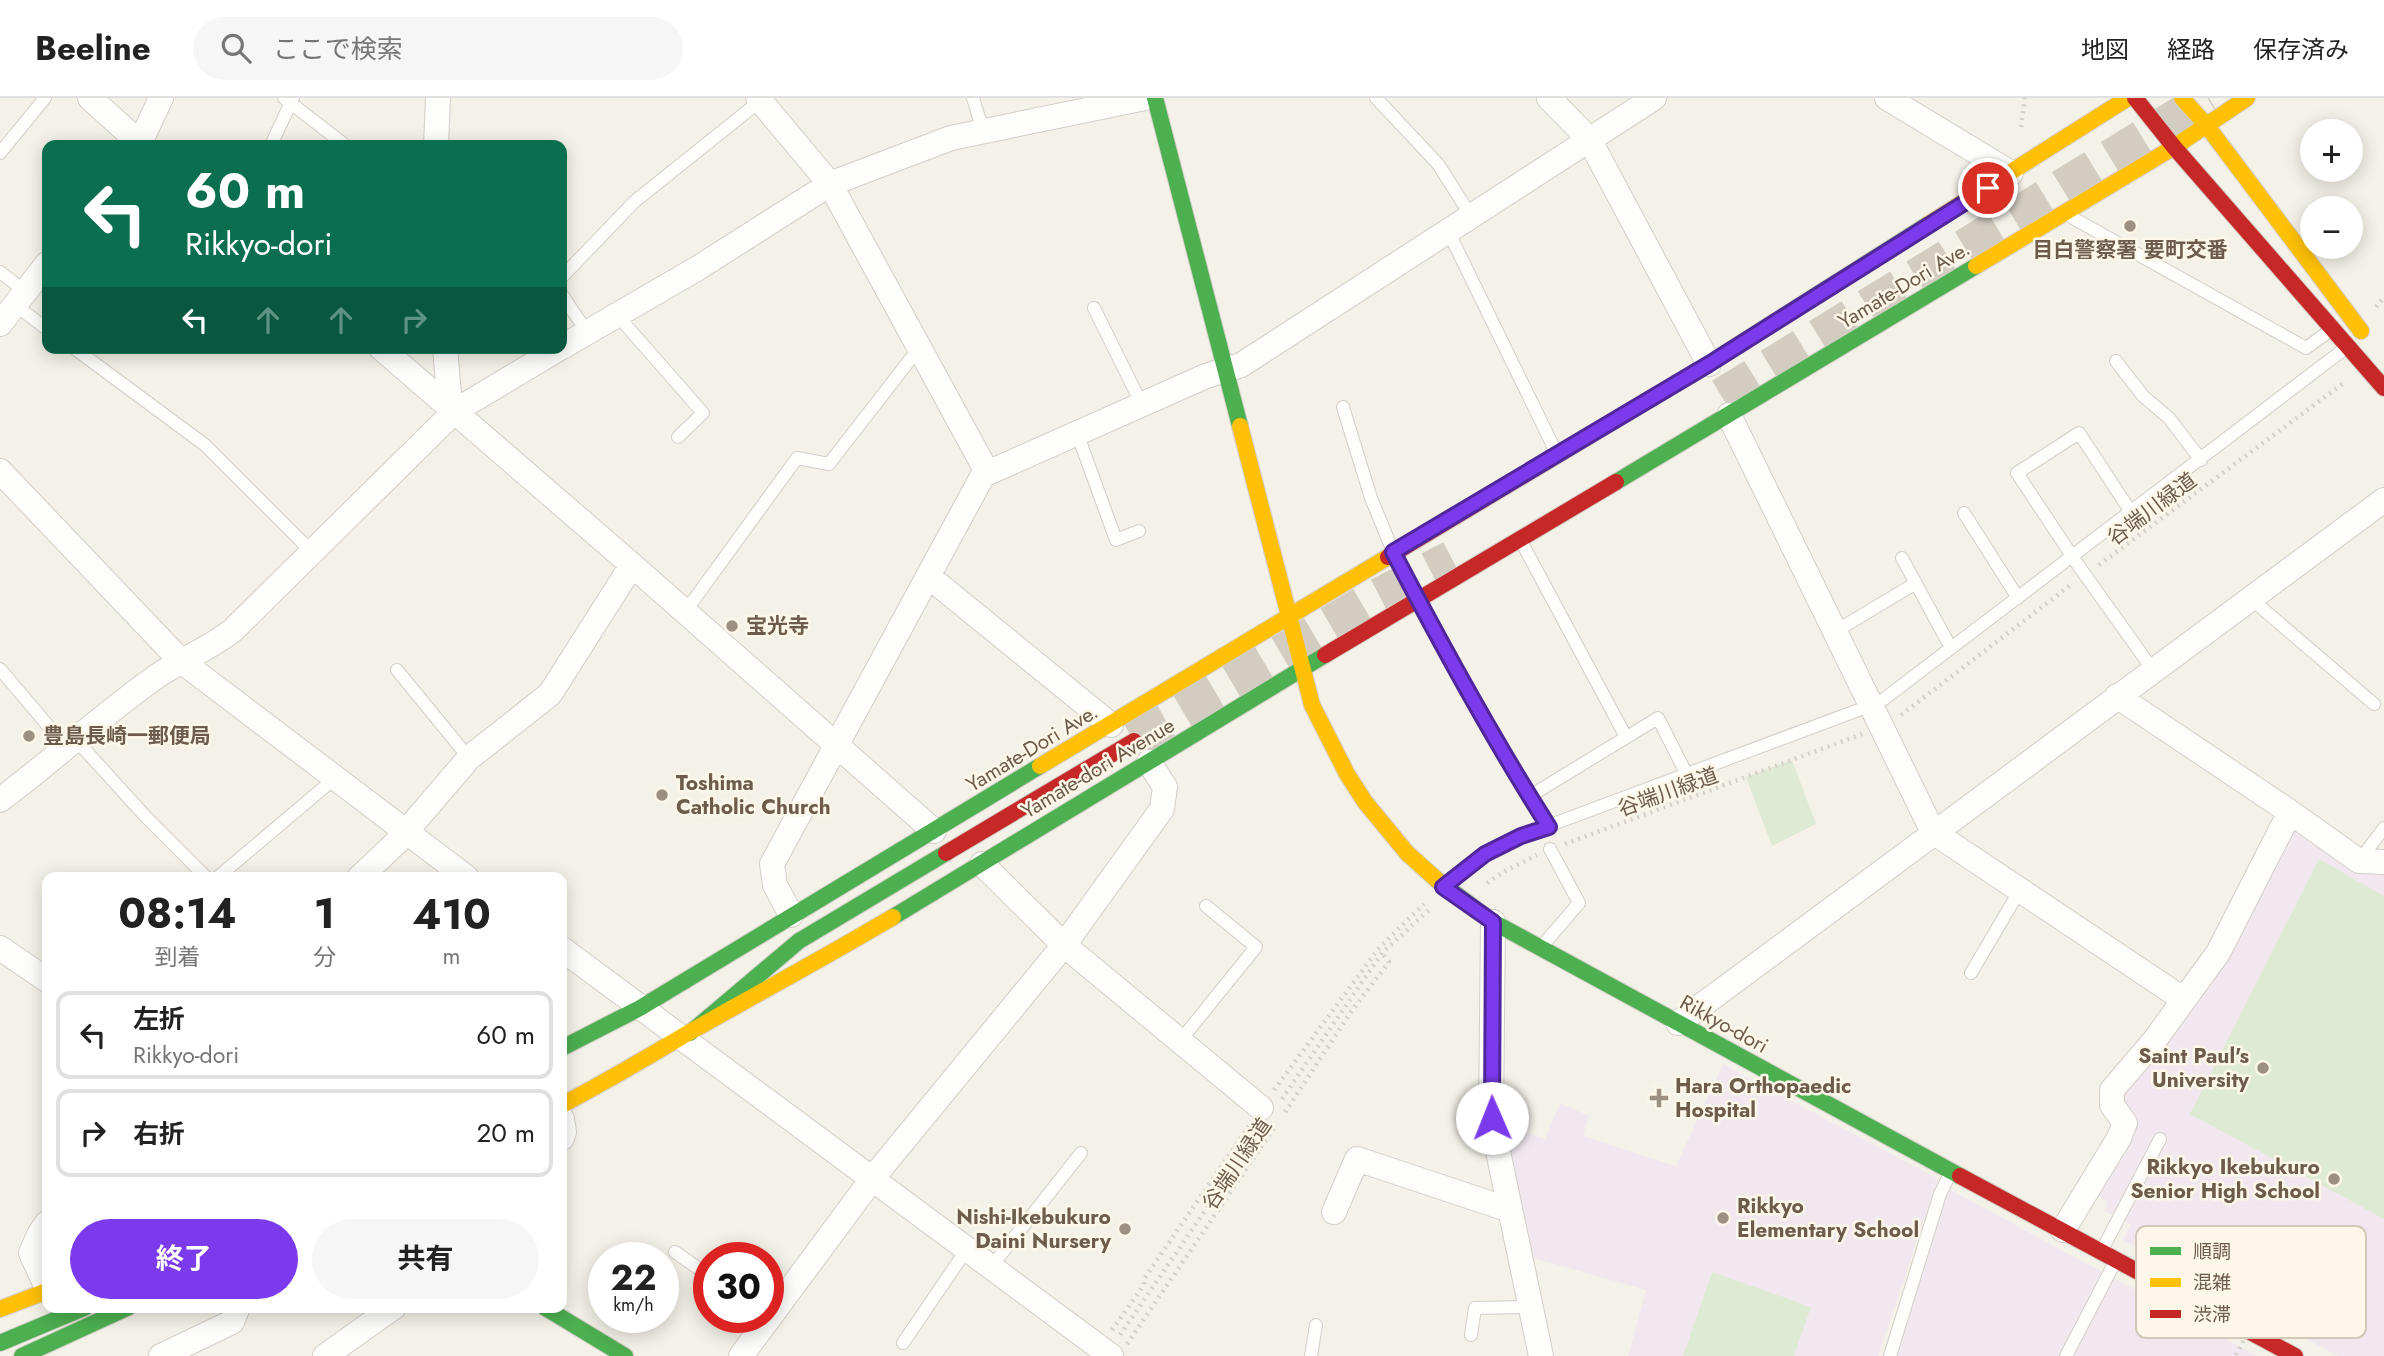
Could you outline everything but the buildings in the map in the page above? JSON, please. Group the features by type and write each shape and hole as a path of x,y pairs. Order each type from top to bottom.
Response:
{"main road":[{"name":"Rikkyo-dori","path":"1144,98 1225,371 1312,705 1333,751 1378,823 1447,890 1493,922 1951,1172 2136,1269"},
{"path":"1558,455 1709,364 2127,98"},
{"path":"2135,98 2174,147 2384,388"},
{"path":"2182,98 2207,126 2370,341"},
{"name":"Yamate-Dori Ave.","path":"1729,415 2174,147 2247,98"},
{"name":"Yamate-dori Avenue","path":"567,1102 818,962 982,864 1303,668 1414,593 1519,538 1729,415"},
{"name":"Yamate-Dori Ave.","path":"567,1045 640,1008 1290,615 1396,558 1558,455"},
{"path":"686,1035 799,941 1134,741"},
{"path":"0,1309 42,1291"},
{"path":"0,1343 72,1313"},
{"path":"22,1356 115,1313"},
{"path":"554,1313 625,1356"},
{"name":"Rikkyo-dori","path":"2262,1338 2295,1356"}],"street":[{"path":"90,98 135,140"},
{"path":"142,140 161,98"},
{"path":"436,140 438,98"},
{"path":"567,344 698,268 830,184 951,138 1144,98"},
{"path":"1549,98 1589,139 1709,364"},
{"path":"791,915 775,885 772,864 986,472 1206,376 1241,365 1654,98"},
{"path":"1887,98 2011,173"},
{"path":"759,99 830,184 986,472"},
{"path":"13,307 42,270"},
{"path":"388,354 934,831"},
{"path":"446,354 449,394 455,411"},
{"path":"1,799 151,681 232,631 455,411 551,354"},
{"path":"1729,415 1933,832 2183,999"},
{"path":"0,471 181,661 459,872"},
{"path":"1678,1023 2384,500"},
{"path":"365,872 406,831 469,758 550,694 632,565"},
{"path":"928,576 1111,725"},
{"path":"2117,696 2359,861 2384,862"},
{"path":"784,1295 872,1179 1064,945 1162,809 1165,787 1149,762"},
{"path":"2063,1230 2119,1138 2125,1123 2112,1105 2112,1090 2154,1041 2218,953 2290,812"},
{"path":"982,864 1064,945 1268,1111"},
{"path":"1493,922 1492,1118 1541,1356"},
{"path":"0,948 42,977"},
{"path":"567,953 640,1008 686,1035 872,1179 1111,1351"},
{"path":"1334,1213 1357,1158 1510,1210"},
{"path":"42,1230 31,1254 42,1278"},
{"path":"161,1356 232,1322 236,1313"},
{"path":"325,1356 386,1313"},
{"path":"741,1356 757,1333"}],"lane":[{"path":"0,153 45,98"},
{"path":"972,98 984,131"},
{"path":"1376,98 1438,164 1471,216"},
{"path":"567,272 634,202 759,99"},
{"path":"273,140 289,100 339,140"},
{"path":"2064,214 2306,348 2331,329"},
{"path":"1448,231 1558,455"},
{"path":"0,272 13,307 42,326"},
{"path":"567,302 587,332"},
{"path":"1094,308 1142,405"},
{"path":"617,314 703,413 678,437"},
{"path":"1447,890 1485,854 1521,836 1687,775 1877,716 1951,648 2347,347"},
{"path":"685,612 797,458 829,464 919,348"},
{"path":"82,354 205,445 312,552"},
{"path":"2116,361 2143,396 2169,418 2201,460"},
{"path":"1343,407 1371,498 1396,558"},
{"path":"1077,433 1116,540 1139,531"},
{"path":"2131,512 2079,433 2017,473 2153,670"},
{"path":"1964,513 2018,598"},
{"path":"1519,538 1626,737"},
{"path":"1902,558 1951,648"},
{"path":"1836,631 1916,583"},
{"path":"1414,593 1487,727 1549,827"},
{"path":"2250,598 2374,704"},
{"path":"0,669 201,872"},
{"path":"397,670 469,758"},
{"path":"1530,796 1658,718 1687,775"},
{"path":"224,872 335,778"},
{"path":"2359,861 2384,828"},
{"path":"1540,947 1579,903 1550,849"},
{"path":"1971,973 2020,890"},
{"path":"1180,1041 1256,947 1206,906"},
{"path":"2102,1250 2160,1139"},
{"path":"991,1267 1081,1153"},
{"path":"1890,1356 1940,1194 1951,1172"},
{"path":"903,1343 967,1249"},
{"path":"2066,1356 2117,1259"},
{"path":"1471,1335 1475,1308 1531,1307"},
{"path":"1311,1356 1316,1325"}],"path":[{"path":"2021,127 2025,98"},
{"path":"1466,903 1480,888 1504,871 1550,849 1877,716 2085,575 2365,367"},
{"path":"1111,1351 1144,1285 1144,1279 1268,1111 1379,948 1432,895 1447,890"},
{"name":"谷端川緑道","path":"1111,1351 1268,1111 1382,953 1447,890"},
{"path":"1111,1351 1353,1009 1390,962 1382,953"},
{"path":"2236,1355 2245,1338"}],"shaded area":[{"name":"Saint Paul's University","path":"2290,825 2384,873 2384,1356 2338,1356 2305,1338 2366,1338 2366,1226 2136,1226 2136,1247 2123,1240 2131,1224 2104,1211 2108,1202 2098,1196 2122,1104 2121,1091"},
{"name":"Rikkyo Elementary School","path":"1723,1064 1938,1179 1878,1356 1628,1356 1646,1290 1530,1257 1499,1124 1545,1139 1560,1103 1589,1116 1583,1136 1676,1166"},
{"path":"1940,1184 2136,1290 2136,1338 2224,1338 2257,1356 1882,1356"}],"green space":[{"path":"1792,760 1816,824 1772,846 1746,777"},
{"path":"2319,859 2384,896 2384,1219 2190,1114"},
{"path":"1712,1272 1811,1307 1794,1356 1683,1356"}],"tunnel":[{"path":"1722,397 2209,98"},
{"path":"1134,741 1367,603 1452,559"}],"traffic: fast":[{"path":"1155,98 1240,426"},
{"path":"1697,371 1927,225"},
{"path":"1616,482 1976,266"},
{"path":"893,917 1325,655"},
{"path":"567,1045 640,1008 1040,766"},
{"path":"690,1033 799,941 946,853"},
{"path":"1437,880 1493,922 1960,1176"},
{"path":"0,1343 72,1313"},
{"path":"22,1356 116,1313"},
{"path":"554,1313 625,1356"}],"traffic: slow":[{"path":"1927,225 2128,98"},
{"path":"2182,98 2207,126 2361,331"},
{"path":"1976,266 2174,147 2247,98"},
{"path":"1240,426 1312,705 1347,774 1365,802 1407,853 1437,880"},
{"path":"1040,766 1388,557"},
{"path":"567,1102 893,917"},
{"path":"0,1309 42,1293"}],"traffic: jam":[{"path":"2135,98 2174,147 2384,388"},
{"path":"1388,557 1697,371"},
{"path":"1325,655 1616,482"},
{"path":"946,853 1134,741"},
{"path":"1960,1176 2136,1271"},
{"path":"2262,1338 2295,1356"}],"place":[{"name":"目白警察署 要町交番","path":"2130,226"},
{"name":"宝光寺","path":"732,626"},
{"name":"豊島長崎一郵便局","path":"29,736"},
{"name":"Toshima Catholic Church","path":"662,795"},
{"name":"Saint Paul's University","path":"2263,1068"},
{"name":"Hara Orthopaedic Hospital","path":"1659,1098"},
{"name":"Rikkyo Ikebukuro Senior High School","path":"2334,1179"},
{"name":"Rikkyo Elementary School","path":"1723,1218"},
{"name":"Nishi-Ikebukuro Daini Nursery","path":"1125,1229"}],"route":[{"path":"1492,1118 1493,922 1443,887 1485,854 1521,836 1549,827 1436,637 1393,552 1709,364 1988,188"}]}
